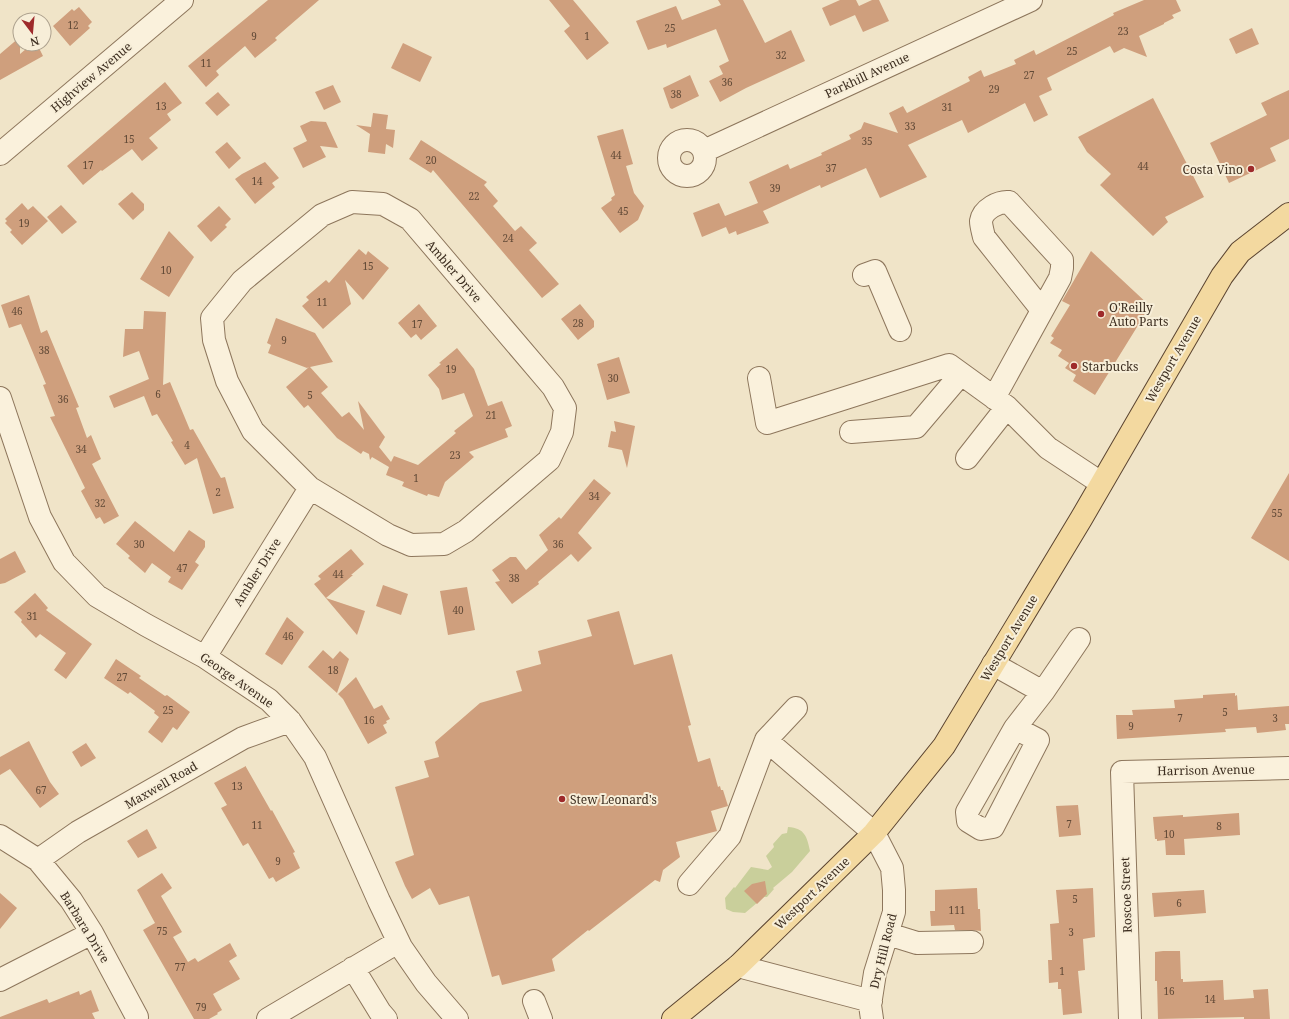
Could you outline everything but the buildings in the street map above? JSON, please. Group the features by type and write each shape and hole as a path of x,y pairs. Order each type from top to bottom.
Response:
{"main road":[{"name":"Westport Avenue","path":"673,1019 738,966 874,833 944,746 1101,483 1222,276 1240,252 1289,214"}],"street":[{"name":"Highview Avenue","path":"0,154 182,0"},
{"name":"Parkhill Avenue","path":"704,151 1031,0"},
{"name":"Ambler Drive","path":"352,202 383,204 410,219 553,387 566,408 562,432 549,460 466,531 444,544 411,545 388,535 310,488 253,431 227,381 214,340 212,318 242,281 322,215 352,202"},
{"path":"967,458 1000,402 1042,310 1060,278 1062,268 1062,260 1009,202 998,203 983,215 981,221 984,237 1042,310"},
{"path":"864,275 875,271 900,330"},
{"path":"759,378 767,423 949,366 1000,402 1048,448 1101,483"},
{"path":"851,432 916,427 961,374"},
{"name":"George Avenue","path":"0,398 40,517 64,562 97,596 205,657 269,700 290,721 315,757 398,942 426,982 457,1019"},
{"name":"Ambler Drive","path":"205,657 310,488"},
{"path":"1016,728 1038,740 993,827 981,829 968,821 967,812 1016,728 1043,692 1079,639"},
{"path":"993,664 1043,692"},
{"path":"689,884 730,836 766,740 796,708"},
{"name":"Maxwell Road","path":"38,860 78,832 243,738 290,721"},
{"path":"766,740 874,833"},
{"name":"Harrison Avenue","path":"1122,772 1289,768"},
{"name":"Roscoe Street","path":"1122,772 1130,1019"},
{"name":"Dry Hill Road","path":"738,966 871,1010 875,973 894,912 892,868 874,833"},
{"name":"Barbara Drive","path":"0,836 38,860 71,900 92,933 137,1017"},
{"path":"0,980 92,933"},
{"path":"888,934 917,943 972,942"},
{"path":"268,1019 398,942"},
{"path":"353,968 386,1019"}],"green space":[{"path":"788,827 802,831 808,841 810,851 792,872 773,888 774,889 767,897 764,897 745,913 733,912 726,909 725,898 734,887 735,888 751,867 768,870 772,867 766,856 774,847 773,844 782,834 787,833"}],"place":[{"name":"Costa Vino","path":"1251,169"},
{"name":"O'Reilly Auto Parts","path":"1101,314"},
{"name":"Starbucks","path":"1074,366"},
{"name":"Stew Leonard's","path":"562,799"}]}
